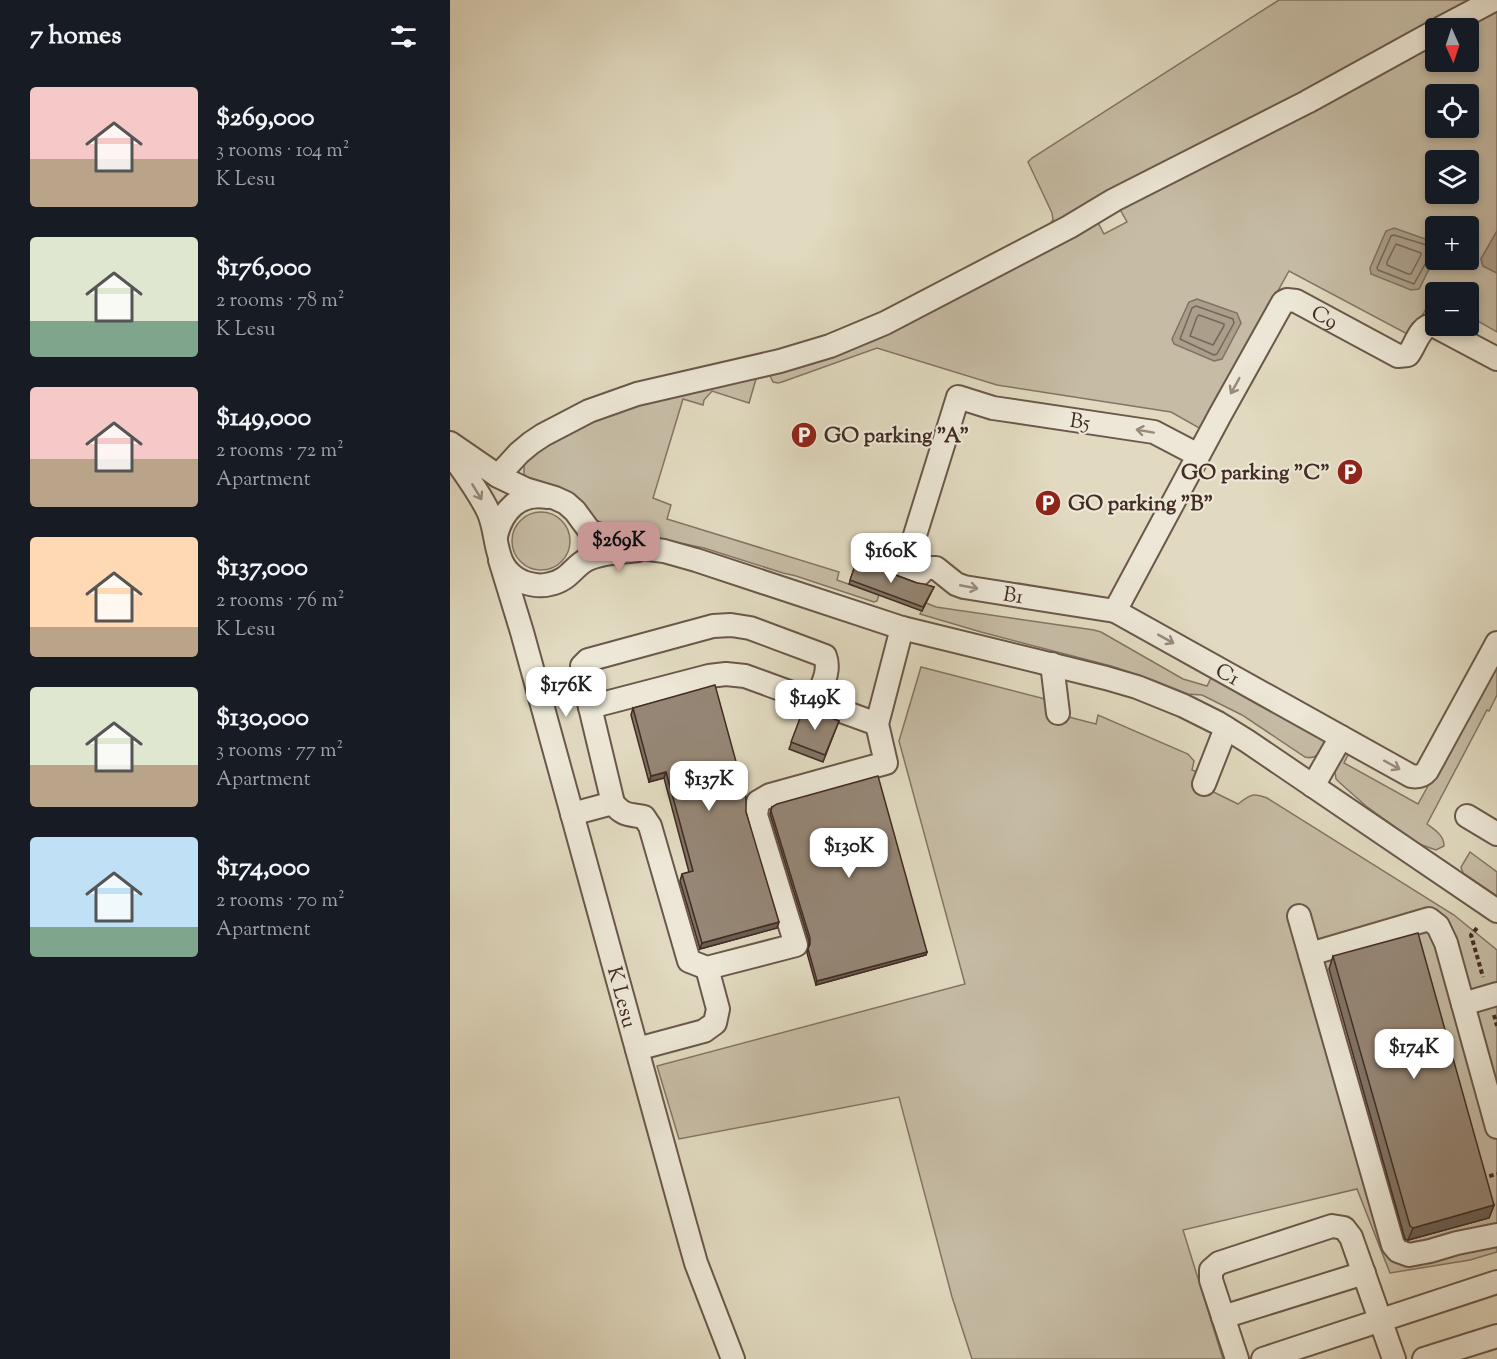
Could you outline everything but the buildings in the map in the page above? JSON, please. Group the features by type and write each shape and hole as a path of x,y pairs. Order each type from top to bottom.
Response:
{"street":[{"path":"1460,18 1494,0"},
{"path":"498,476 519,453 537,439 589,411 637,394 780,361 822,349 864,333 1069,227 1113,200 1307,102 1425,37"},
{"name":"C9","path":"1114,610 1280,304 1287,300 1296,301 1398,356 1408,355 1423,329 1433,325 1497,359"},
{"name":"B5","path":"910,571 911,548 958,397 993,408 1154,432 1198,455"},
{"path":"450,443 498,476 525,489 566,503 594,534 696,560 902,628 1106,678 1160,695 1226,728 1497,911"},
{"path":"450,452 478,492 493,523 496,548 506,570 515,578 526,583 549,585"},
{"path":"496,536 499,523 516,503 528,497 555,498"},
{"path":"578,566 584,555 586,543 582,522"},
{"path":"522,632 530,605 541,591 570,575 587,559 600,555 649,549"},
{"name":"K Lesu","path":"500,560 522,632 696,1263 733,1359"},
{"name":"B1","path":"910,571 936,568 956,584 964,586 1114,610"},
{"name":"C1","path":"1114,610 1411,776 1425,774 1497,643"},
{"path":"816,701 827,672 828,664 825,656 750,628 731,625 713,626 588,660 582,666 582,675 613,803 626,815 644,817 650,826 689,961 707,968 796,945 756,815 758,802 770,795 886,763 877,724 902,628"},
{"path":"1052,664 1058,713"},
{"path":"590,707 709,676 726,674 745,676 877,724"},
{"path":"1204,783 1226,728"},
{"path":"1313,786 1341,738"},
{"path":"572,814 613,803"},
{"path":"1467,816 1497,834"},
{"path":"1299,916 1393,1245 1398,1251 1409,1255 1497,1235"},
{"path":"1310,954 1429,919 1438,926 1446,943 1497,1127"},
{"path":"637,1049 704,1031 715,1023 718,1009 707,968"},
{"path":"1463,1004 1492,990"},
{"path":"1237,1359 1211,1280 1211,1270 1219,1263 1332,1226 1344,1227 1351,1237 1394,1359"},
{"path":"1223,1317 1364,1273"},
{"path":"1263,1359 1497,1282"},
{"path":"1424,1359 1497,1336"}],"path":[{"path":"1477,927 1471,935 1492,990"},
{"path":"1482,1178 1497,1174"}],"shaded area":[{"path":"1279,0 1485,0 1451,18 1425,18 1425,31 836,340 610,397 609,391 792,347 841,332 967,271 1050,224 1053,220 1052,213 1028,162"},
{"path":"1497,5 1497,231 1481,259 1483,266 1497,273 1497,332 1479,322 1479,282 1425,282 1425,311 1411,336 1289,271 1201,429 1171,412 997,385 877,348 782,382 773,382 770,376 756,379 749,403 712,391 704,400 703,405 683,399 653,498 671,505 667,519 839,572 837,580 879,595 877,601 874,602 704,548 601,527 524,474 524,465 533,451 593,415 754,371 1095,217 1104,234 1127,222 1117,204 1425,43 1425,72 1479,72 1479,18 1472,18"},
{"path":"535,512 547,512 562,520 570,535 570,547 562,562 547,570 535,570 520,562 512,547 512,535 520,520"},
{"path":"926,603 936,607 1101,632 1183,679 1207,686 1212,676 1326,741 1327,744 1316,756 1305,757 1242,715 1202,695 1188,694 1111,666 920,614"},
{"path":"1497,661 1497,695 1427,824 1441,836 1444,846 1436,850 1419,844 1366,806 1336,779 1335,772 1345,751 1349,753 1344,763 1418,804"},
{"path":"921,667 1049,700 1049,712 1096,724 1098,715 1188,754 1194,761 1192,770 1200,773 1195,783 1238,804 1251,795 1267,798 1454,915 1497,950 1497,1252 1470,1260 1390,1273 1357,1189 1183,1230 1223,1359 972,1359 952,1297 899,1097 679,1139 657,1066 965,984 899,741"},
{"path":"1470,852 1497,872 1497,896 1463,873 1461,867"}],"water":[{"path":"1394,228 1425,239 1425,270 1428,270 1419,289 1411,290 1371,274 1370,268 1386,231"},
{"path":"1497,231 1497,273 1483,266 1481,259"},
{"path":"1197,299 1237,313 1241,323 1222,359 1214,361 1174,344 1172,339 1189,302"}],"place":[{"name":"GO parking \"A\"","path":"804,435"},
{"name":"GO parking \"C\"","path":"1350,472"},
{"name":"GO parking \"B\"","path":"1048,503"}]}
